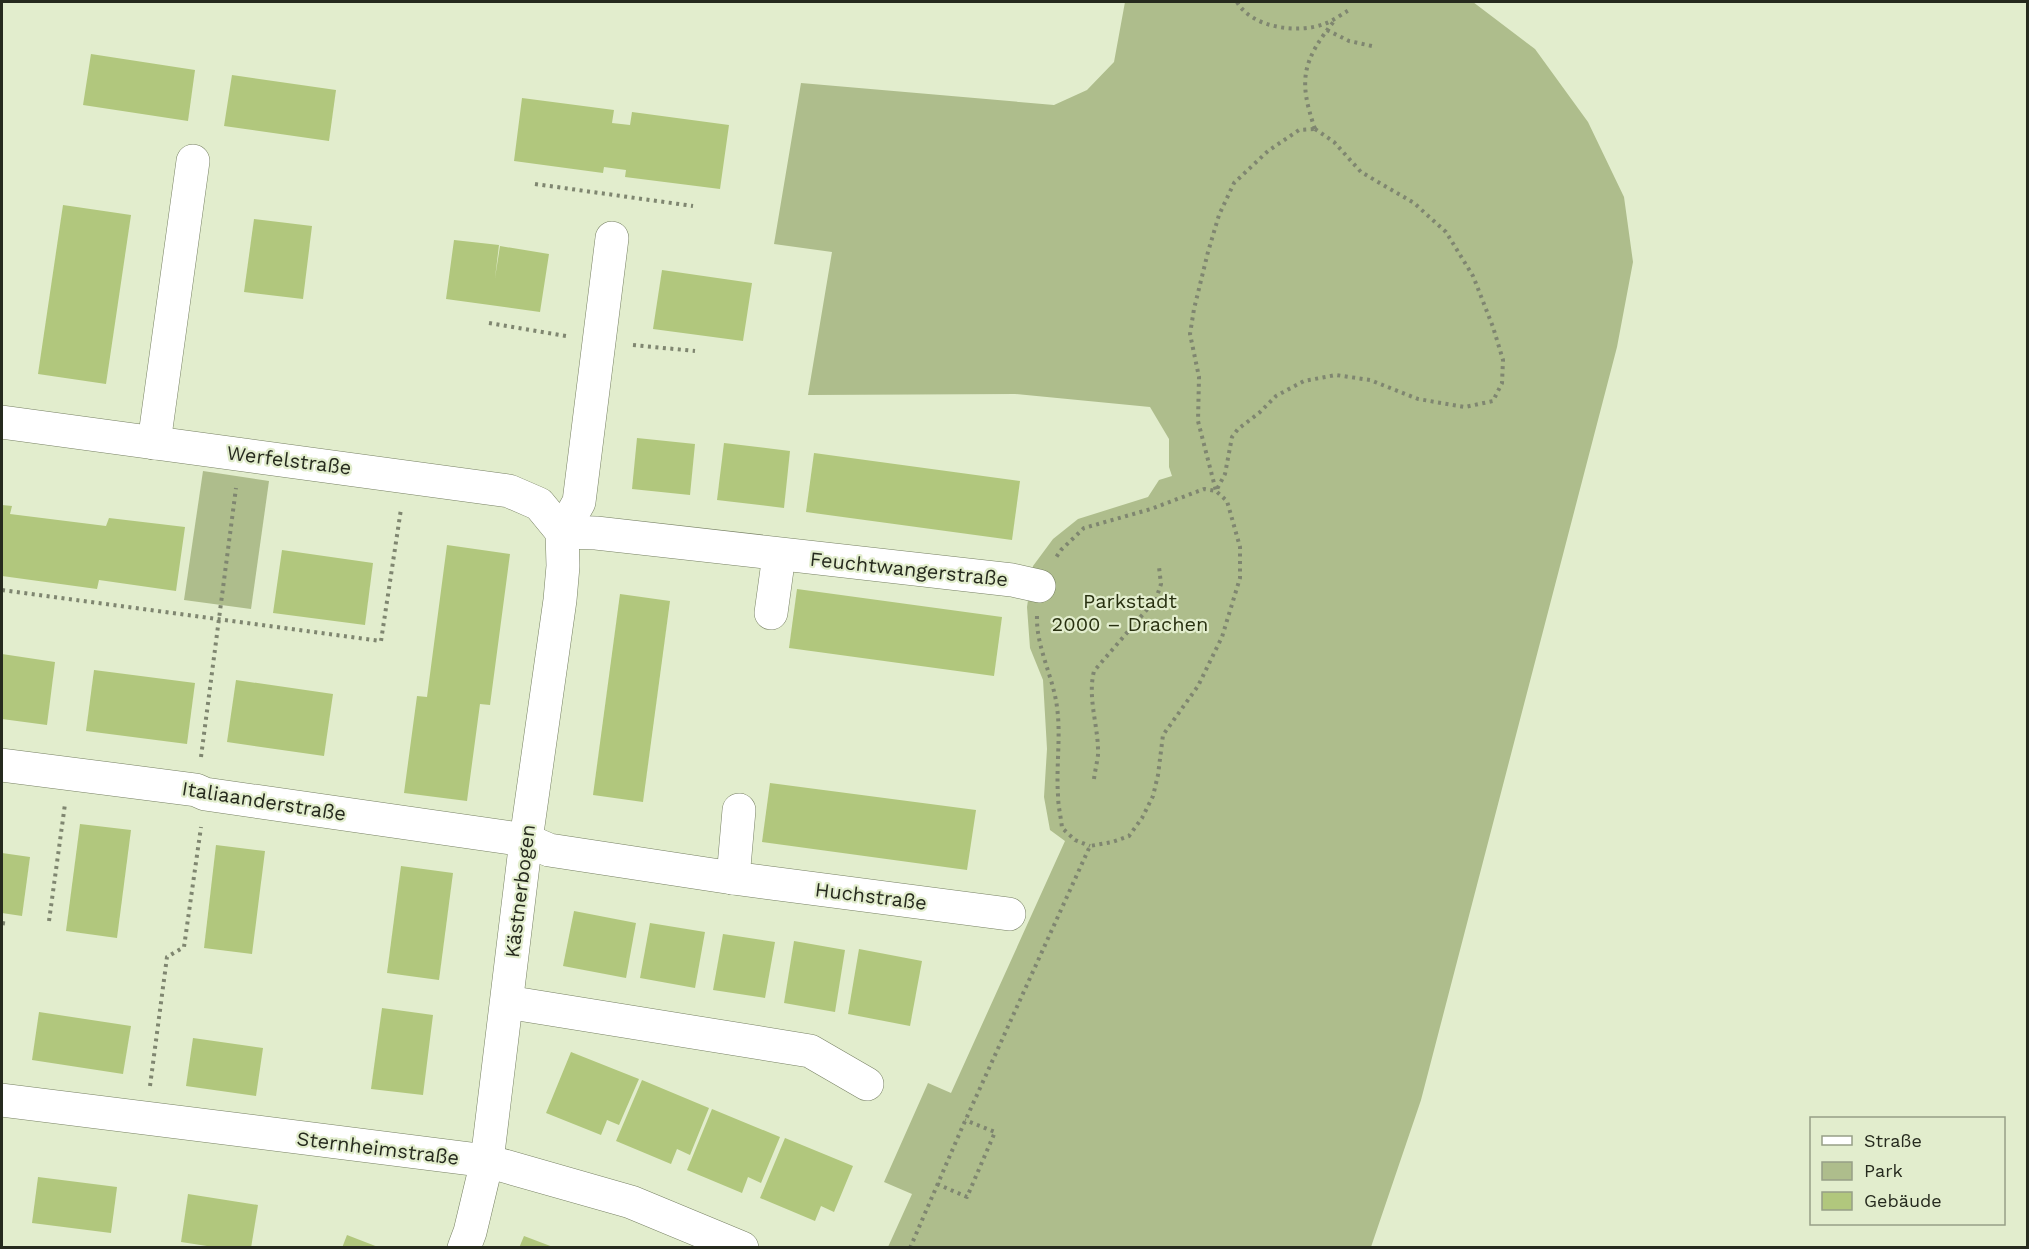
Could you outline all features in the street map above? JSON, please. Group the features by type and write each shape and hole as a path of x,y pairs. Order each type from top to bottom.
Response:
{"street":[{"path":"154,442 193,160"},
{"path":"562,532 579,502 612,238"},
{"name":"Werfelstraße","path":"2,422 509,491 539,504 562,532"},
{"name":"Feuchtwangerstraße","path":"562,532 596,533 1012,580 1039,586"},
{"name":"Kästnerbogen","path":"464,1248 487,1161 526,840 560,600 563,566 562,532"},
{"path":"771,614 779,555"},
{"name":"Italiaanderstraße","path":"2,765 526,840"},
{"path":"733,878 739,810"},
{"name":"Huchstraße","path":"526,840 549,850 733,878 1010,914"},
{"path":"507,1002 810,1051 867,1084"},
{"name":"Sternheimstraße","path":"2,1100 487,1161 631,1202 742,1248"}],"path":[{"path":"1237,2 1250,16 1267,25 1286,28 1324,24 1349,10"},
{"path":"1216,491 1225,474 1232,437 1238,429 1276,396 1304,381 1336,375 1370,380 1418,399 1465,407 1493,401 1502,383 1503,360 1493,327 1473,276 1446,232 1414,203 1361,172 1334,142 1315,129 1307,107 1304,81 1310,57 1320,38 1338,16"},
{"path":"1327,30 1349,41 1372,46"},
{"path":"1216,491 1198,420 1199,377 1190,334 1208,252 1219,215 1234,183 1268,151 1299,130 1315,129"},
{"path":"535,184 693,206"},
{"path":"489,323 599,342 694,351"},
{"path":"146,1118 167,957 184,947 219,620 240,454"},
{"path":"2,590 381,641 406,476"},
{"path":"1204,489 1216,491 1227,501 1240,547 1240,578 1222,637 1198,686 1163,735 1153,796 1142,818 1129,836 1090,846 1075,840 1062,828 1058,795 1057,707 1051,677 1037,633 1039,586 1061,550 1084,528 1151,509 1204,489"},
{"path":"1094,779 1098,754 1091,698 1094,671 1156,599 1161,584 1159,567"},
{"path":"49,921 70,774"},
{"path":"910,1248 965,1120 1090,846"},
{"path":"2,923 9,924"},
{"path":"937,1184 967,1197 995,1132 965,1120"}],"green space":[{"name":"Parkstadt 2000 – Drachen","path":"1125,2 1473,2 1535,49 1588,122 1624,197 1633,262 1617,347 1421,1100 1371,1247 888,1247 912,1194 884,1182 928,1083 951,1093 1065,841 1050,830 1044,797 1047,749 1043,680 1030,648 1027,607 1033,566 1053,539 1078,519 1148,497 1159,480 1172,476 1169,467 1169,439 1150,407 1015,394 808,395 832,252 774,244 801,83 1054,105 1087,90 1114,62"},
{"path":"203,471 269,481 251,609 184,600"}],"building":[{"path":"91,54 195,70 188,121 83,105"},
{"path":"232,75 336,90 329,141 224,126"},
{"path":"522,98 614,110 612,123 630,125 632,112 729,125 720,189 625,177 626,170 604,167 603,173 514,161"},
{"path":"63,205 131,215 106,384 38,374"},
{"path":"254,219 312,226 303,299 244,292"},
{"path":"454,240 499,245 495,278 500,246 549,254 540,312 446,299"},
{"path":"662,270 752,283 743,341 653,329"},
{"path":"637,438 695,444 690,495 632,489"},
{"path":"724,443 790,451 784,508 717,500"},
{"path":"814,453 1020,481 1012,540 806,512"},
{"path":"2,505 12,506 10,514 106,526 109,518 185,527 176,591 99,580 97,589 2,576"},
{"path":"447,545 510,554 490,705 480,704 467,801 404,793 417,696 427,697"},
{"path":"282,550 373,563 365,625 273,613"},
{"path":"797,589 1002,617 994,676 789,648"},
{"path":"620,594 670,601 643,802 593,795"},
{"path":"2,654 55,662 47,725 2,719"},
{"path":"94,670 195,683 187,744 86,731"},
{"path":"236,680 333,694 324,756 227,742"},
{"path":"770,783 976,810 967,870 762,842"},
{"path":"80,824 131,830 117,938 66,931"},
{"path":"216,845 265,851 252,954 204,948"},
{"path":"2,853 30,857 22,916 2,913"},
{"path":"401,866 453,873 439,980 387,973"},
{"path":"574,911 636,923 626,978 563,966"},
{"path":"650,923 705,932 695,988 640,978"},
{"path":"723,934 775,942 765,998 713,990"},
{"path":"794,941 845,950 835,1012 784,1003"},
{"path":"859,949 922,961 910,1026 848,1014"},
{"path":"382,1008 433,1015 423,1095 371,1089"},
{"path":"39,1012 131,1026 123,1074 32,1060"},
{"path":"193,1038 263,1048 256,1096 186,1086"},
{"path":"571,1052 639,1079 619,1125 607,1120 601,1135 546,1113"},
{"path":"642,1080 709,1108 690,1155 677,1149 671,1164 616,1141"},
{"path":"712,1109 780,1137 761,1183 748,1177 742,1193 687,1170"},
{"path":"785,1138 853,1166 834,1212 821,1206 815,1221 760,1198"},
{"path":"38,1177 117,1187 111,1233 32,1223"},
{"path":"188,1194 258,1205 251,1248 220,1248 181,1242"},
{"path":"347,1235 378,1247 378,1248 342,1248"},
{"path":"524,1236 553,1247 553,1248 519,1248"}]}
